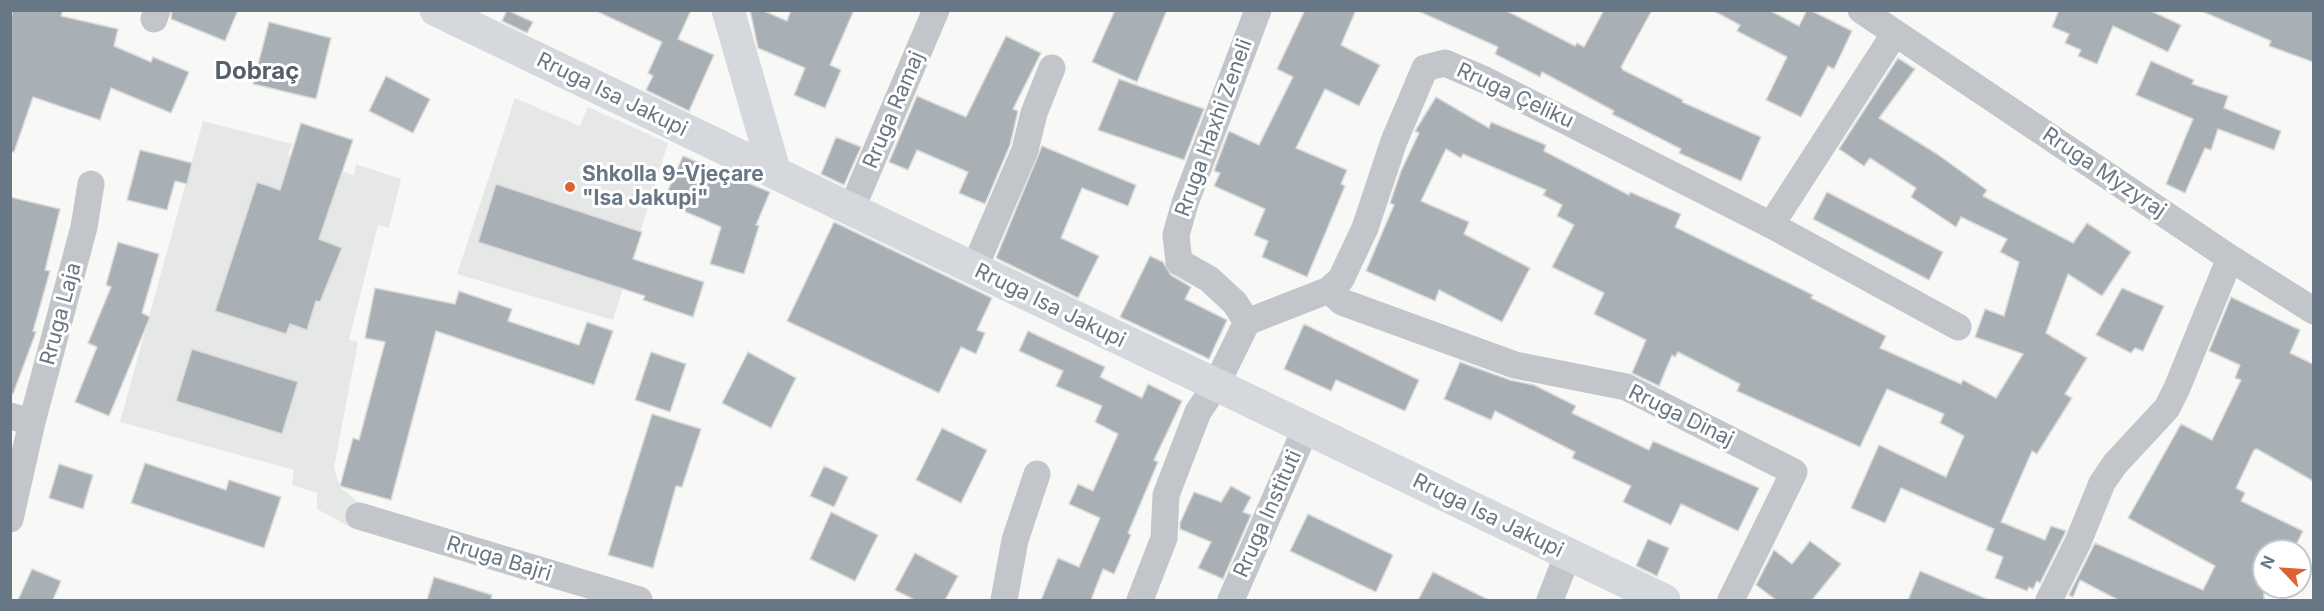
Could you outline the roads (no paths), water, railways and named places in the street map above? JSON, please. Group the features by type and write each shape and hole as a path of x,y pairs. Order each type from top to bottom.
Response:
{"street":[{"name":"Rruga Isa Jakupi","path":"436,10 1664,600"},
{"path":"729,10 775,173"},
{"name":"Rruga Ramaj","path":"851,210 936,10"},
{"name":"Rruga Haxhi Zeneli","path":"1247,322 1235,303 1209,279 1179,262 1176,235 1185,203 1258,10"},
{"name":"Rruga Myzyraj","path":"1861,10 2230,258 2313,310"},
{"path":"1772,225 1895,33"},
{"name":"Rruga Çeliku","path":"1329,290 1341,279 1365,228 1414,88 1425,68 1445,63 1485,80 1772,225 1958,327"},
{"path":"974,269 1025,150 1034,113 1052,68"},
{"name":"Rruga Laja","path":"10,519 21,419 84,227 91,184"},
{"path":"2049,600 2079,542 2102,483 2115,464 2167,408 2230,258"},
{"path":"1140,600 1164,538 1166,495 1198,412 1216,385 1247,322 1329,290"},
{"name":"Rruga Dinaj","path":"1329,290 1342,302 1515,364 1626,387 1794,472 1731,600"},
{"name":"Rruga Instituti","path":"1231,600 1305,428"},
{"path":"1004,600 1015,540 1037,474"},
{"name":"Rruga Bajri","path":"359,516 639,600"},
{"path":"1550,600 1568,555"}],"place":[{"name":"Shkolla 9-Vjeçare \"Isa Jakupi\"","path":"570,187"}],"district":[{"name":"Dobraç","path":"257,72"}]}
